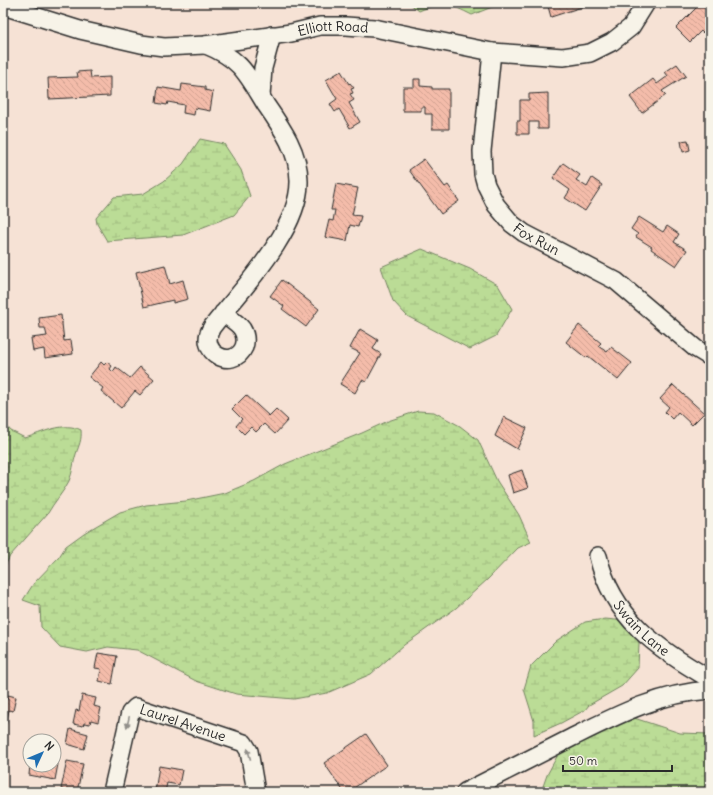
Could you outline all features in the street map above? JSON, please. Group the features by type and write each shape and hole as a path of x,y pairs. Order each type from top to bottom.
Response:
{"street":[{"name":"Elliott Road","path":"3,6 80,30 141,44 164,47 205,45 320,26 359,26 492,52 557,57 590,53 602,48 623,35 637,19 646,3"},
{"path":"261,96 264,62 272,35"},
{"path":"205,45 220,51 235,60 261,96 289,142 298,168 299,181 298,194 290,218 276,244 223,313"},
{"name":"Fox Run","path":"492,52 482,162 486,185 496,206 512,224 536,241 616,281 695,348 710,357"},
{"name":"Swain Lane","path":"598,556 606,584 625,614 657,644 710,679"},
{"path":"465,792 610,718 641,705 676,694 710,690"},
{"name":"Laurel Avenue","path":"112,792 130,713 136,707 244,743 249,751 256,792"}],"green space":[{"path":"409,3 502,3 472,15 458,8 446,5 434,6 419,11"},
{"path":"200,139 224,144 241,170 250,196 234,215 183,235 107,241 97,224 96,218 114,197 143,194 164,181 183,164"},
{"path":"422,249 470,269 498,285 512,309 496,336 470,349 407,316 393,301 381,267"},
{"path":"418,411 434,412 460,426 478,440 497,481 519,515 531,542 518,548 488,579 456,608 404,645 371,674 327,693 294,699 236,694 196,681 137,650 108,647 87,652 60,647 41,627 40,606 23,600 34,583 59,557 66,546 84,533 120,512 146,505 186,501 225,493 254,481 285,464 388,421"},
{"path":"3,422 11,431 25,438 60,427 81,430 81,434 67,485 48,513 10,556 4,568 5,594 3,595"},
{"path":"605,619 627,621 639,643 638,668 622,686 589,705 585,710 534,735 534,721 524,689 531,666 556,641 585,622"},
{"path":"631,717 680,733 710,734 710,792 541,792 547,775 561,749"}],"building":[{"path":"547,3 591,3 591,4 551,17"},
{"path":"701,3 710,3 710,26 703,33 701,31 690,42 676,28"},
{"path":"677,64 686,76 662,91 666,95 642,113 630,97 653,79 657,84 668,76 665,72"},
{"path":"90,71 91,78 110,77 110,96 49,99 48,78 78,77 77,72"},
{"path":"341,71 349,84 350,83 354,88 351,89 353,93 350,94 354,100 349,103 360,122 350,128 339,109 335,112 330,104 337,99 326,80"},
{"path":"414,79 420,79 420,86 432,87 432,89 449,89 449,129 432,129 432,114 425,114 425,107 421,107 421,111 403,111 403,87 414,87"},
{"path":"182,84 205,87 205,90 213,92 210,111 195,108 194,115 183,113 184,105 168,102 167,105 156,103 158,87 181,91"},
{"path":"548,93 548,129 538,129 538,122 529,122 529,134 517,134 517,121 520,121 520,100 529,100 529,94"},
{"path":"688,140 690,150 683,152 681,141"},
{"path":"424,159 445,187 448,185 459,201 441,214 409,170"},
{"path":"563,163 580,175 576,180 587,187 592,178 602,185 585,211 565,198 570,190 553,178"},
{"path":"336,184 358,188 352,215 361,216 358,227 350,225 347,241 325,237 329,220 333,221 335,210 331,210"},
{"path":"639,217 663,232 667,226 679,234 674,242 687,250 676,266 651,249 652,247 636,237 638,234 631,229"},
{"path":"165,265 170,284 183,280 188,299 173,303 173,300 144,307 136,272"},
{"path":"282,280 319,309 306,327 282,309 284,306 270,296"},
{"path":"61,315 64,341 71,340 73,354 45,358 44,349 33,351 31,338 47,336 45,328 40,328 39,318"},
{"path":"579,325 601,343 598,346 607,352 611,347 632,363 618,380 588,356 586,358 566,342"},
{"path":"360,329 378,340 373,349 381,354 366,382 362,380 355,393 340,384 360,353 350,348"},
{"path":"101,362 104,365 107,362 112,366 110,369 113,372 116,367 130,378 140,367 154,379 140,395 135,391 121,408 101,391 103,388 89,377"},
{"path":"673,385 704,413 692,425 678,412 672,419 665,412 669,407 660,399"},
{"path":"246,395 269,416 276,409 288,420 275,434 264,424 256,432 251,427 244,434 236,426 242,419 232,409"},
{"path":"504,417 527,428 517,449 495,436"},
{"path":"522,470 528,488 513,493 508,475"},
{"path":"98,653 117,656 112,684 99,681 101,669 95,668"},
{"path":"8,695 16,697 13,711 9,710 6,724 3,723 3,700 7,700"},
{"path":"82,695 96,698 94,706 101,708 98,722 91,720 90,724 84,723 83,726 73,724 76,710 79,711"},
{"path":"70,729 88,734 84,749 67,744"},
{"path":"366,734 387,765 348,792 344,792 324,763"},
{"path":"67,761 83,764 77,792 61,789"},
{"path":"159,766 182,770 179,785 167,783 165,792 155,792"},
{"path":"29,773 56,773 55,780 29,775"},
{"path":"214,788 221,790 221,792 212,792"}]}
